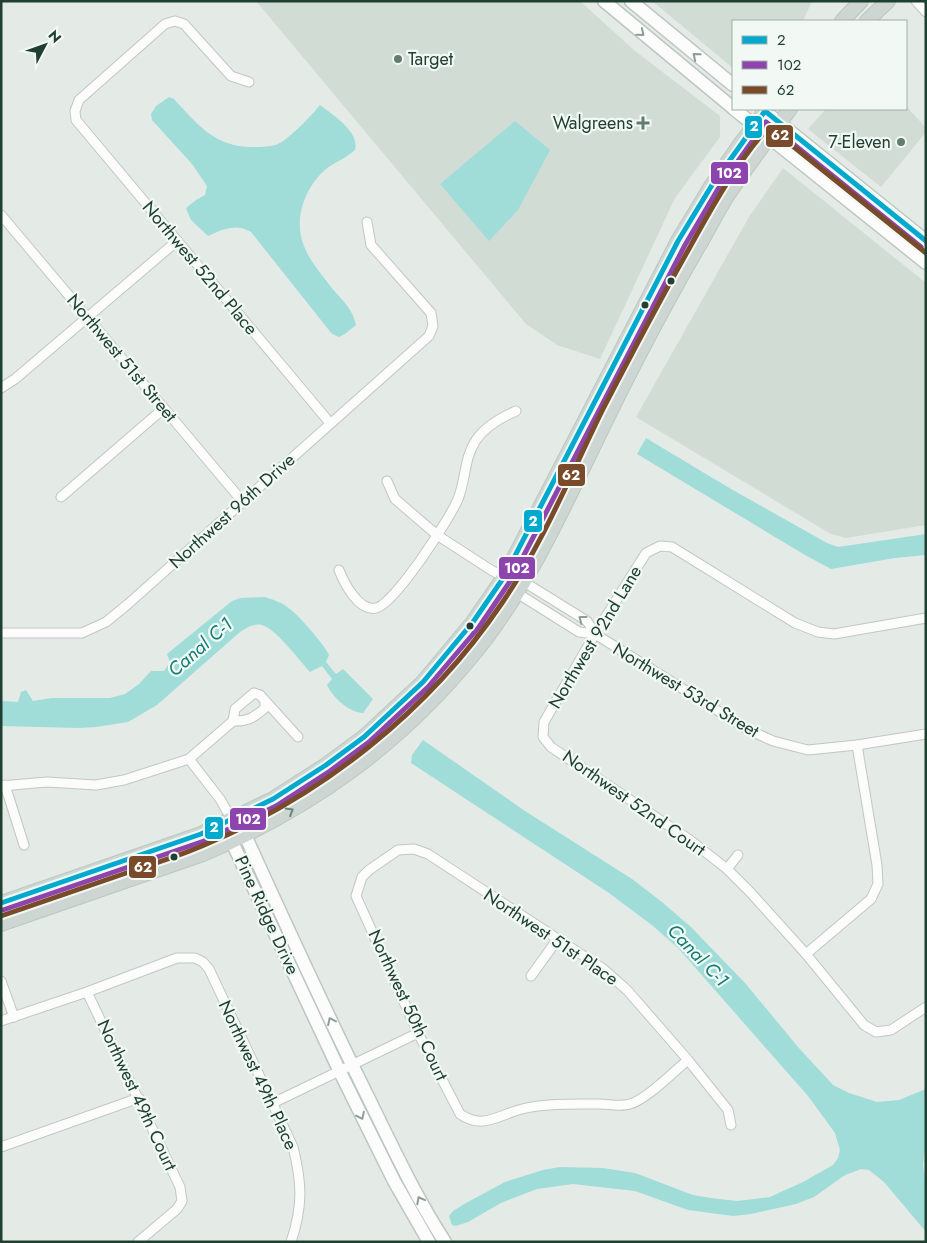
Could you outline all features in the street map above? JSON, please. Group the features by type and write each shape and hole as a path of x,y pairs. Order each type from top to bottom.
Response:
{"main road":[{"path":"843,20 861,1"},
{"path":"868,20 888,1"},
{"path":"1,904 201,834 232,820 273,799 326,765 364,737 400,705 454,648 504,577 678,241 712,185 765,110"},
{"path":"1,924 203,854 239,838 288,813 344,778 406,727 472,656 520,588 570,494 627,378 685,270 726,198 789,110"},
{"path":"623,348 627,354 627,378"},
{"path":"1,911 23,902 31,893"}],"street":[{"path":"604,1 732,106"},
{"path":"631,1 732,85"},
{"path":"916,1 926,12"},
{"name":"Northwest 52nd Place","path":"249,82 231,76 184,24 175,21 165,24 79,100 75,111 76,120 330,423"},
{"path":"736,110 926,263"},
{"path":"765,110 926,240"},
{"name":"Northwest 51st Street","path":"1,215 243,502"},
{"name":"Northwest 96th Drive","path":"1,633 82,633 106,622 429,336 433,326 431,313 372,244 367,222"},
{"path":"1,388 15,379 177,241"},
{"path":"61,497 164,409"},
{"path":"338,570 345,585 365,606 376,608 386,602 417,565 458,500 465,466 477,439 501,418 516,411"},
{"path":"386,481 395,499 437,535 463,554 504,577"},
{"name":"Northwest 92nd Lane","path":"543,736 544,722 595,634 646,553 660,546 672,547 795,623 818,632 834,634 926,618"},
{"name":"Northwest 53rd Street","path":"504,577 558,619 579,632 595,634 747,729 772,742 808,750 857,745 926,734"},
{"name":"Northwest 53rd Street","path":"520,588 564,607 587,621 595,634"},
{"path":"558,619 564,607"},
{"path":"24,844 3,786 46,782 96,785 124,780 189,759 232,721 235,709 254,694 260,695 298,737"},
{"path":"232,721 244,722 256,716 265,708 265,701"},
{"name":"Northwest 52nd Court","path":"543,736 551,747 690,840 727,869 806,954 864,1025 876,1032 891,1030 926,1007"},
{"path":"806,954 871,899 878,884 877,865 857,745"},
{"path":"189,759 220,799 232,820"},
{"name":"Pine Ridge Drive","path":"232,820 340,1072 394,1182 429,1242"},
{"name":"Pine Ridge Drive","path":"239,838 407,1177 445,1242"},
{"name":"Northwest 51st Place","path":"358,886 362,877 369,870 398,850 414,848 428,854 602,968 627,990 688,1060 728,1110 731,1125"},
{"path":"727,869 738,855"},
{"name":"Northwest 50th Court","path":"358,886 356,896 418,1033 460,1114 468,1119 476,1122 486,1121 522,1109 569,1104 628,1105 640,1100 688,1060"},
{"path":"531,976 557,940"},
{"name":"Northwest 49th Place","path":"87,992 177,958 196,958 209,969 293,1147 300,1173 301,1200 291,1242"},
{"path":"1,981 14,1016"},
{"path":"1,1021 87,992"},
{"name":"Northwest 49th Court","path":"87,992 180,1187 182,1200 177,1209 138,1242"},
{"path":"273,1104 418,1033"},
{"path":"1,1147 139,1098"}],"shaded area":[{"path":"256,1 580,1 635,51 720,116 720,137 675,198 600,359 557,345 526,324"},
{"path":"652,1 812,1 803,20 732,20 732,67"},
{"path":"907,107 926,128 926,132 881,187 808,129 825,110 907,110"},
{"path":"783,168 926,283 926,525 846,538 831,534 636,417 749,217"}],"water":[{"path":"169,97 174,99 208,132 227,143 239,146 262,147 278,144 294,132 320,105 350,130 355,143 355,150 326,169 312,185 303,204 300,225 301,236 309,257 352,314 356,325 345,334 339,337 332,334 251,232 235,227 224,229 208,236 191,220 186,208 205,195 207,186 192,164 152,120 151,114 156,106"},
{"path":"515,121 550,150 518,210 489,241 440,184"},
{"path":"646,438 827,543 838,547 926,534 926,555 895,558 831,569 637,454"},
{"name":"Canal C-1","path":"265,597 281,603 294,613 326,650 329,655 326,662 336,674 343,669 373,699 363,713 352,710 342,704 333,695 327,685 332,679 322,666 310,672 274,632 262,625 256,625 240,632 157,705 128,722 79,728 1,726 1,701 18,702 21,692 26,690 33,701 52,698 110,698 125,694 139,684 151,671 164,671 170,662 167,654 232,601 240,598"},
{"name":"Canal C-1","path":"423,740 525,811 632,879 662,902 691,927 745,983 798,1047 833,1085 849,1093 877,1102 899,1100 926,1089 926,1143 923,1165 926,1188 926,1232 884,1182 869,1170 861,1169 845,1175 814,1197 796,1204 751,1214 733,1216 688,1210 635,1191 573,1184 537,1189 501,1203 468,1222 456,1226 452,1225 449,1216 453,1211 466,1203 505,1182 543,1170 560,1167 603,1168 635,1173 693,1195 737,1201 770,1197 803,1182 833,1165 838,1158 840,1150 835,1133 808,1096 678,948 653,926 609,893 411,763 412,755"}],"transit line":[{"name":"2","path":"1,903 201,834 273,799 326,765 364,737 423,682 473,622 504,577 678,241 712,185 765,111 926,241"},
{"name":"102","path":"3,910 204,841 276,806 330,771 369,742 428,687 479,627 511,580 685,245 718,189 766,122 921,247"},
{"name":"62","path":"1,916 185,853 246,826 330,776 370,746 407,714 473,642 517,580 544,532 603,409 679,267 724,187 765,131 774,131 926,253"}],"place":[{"name":"Target","path":"398,59"},
{"name":"Walgreens","path":"643,123"},
{"name":"7-Eleven","path":"901,142"}]}
